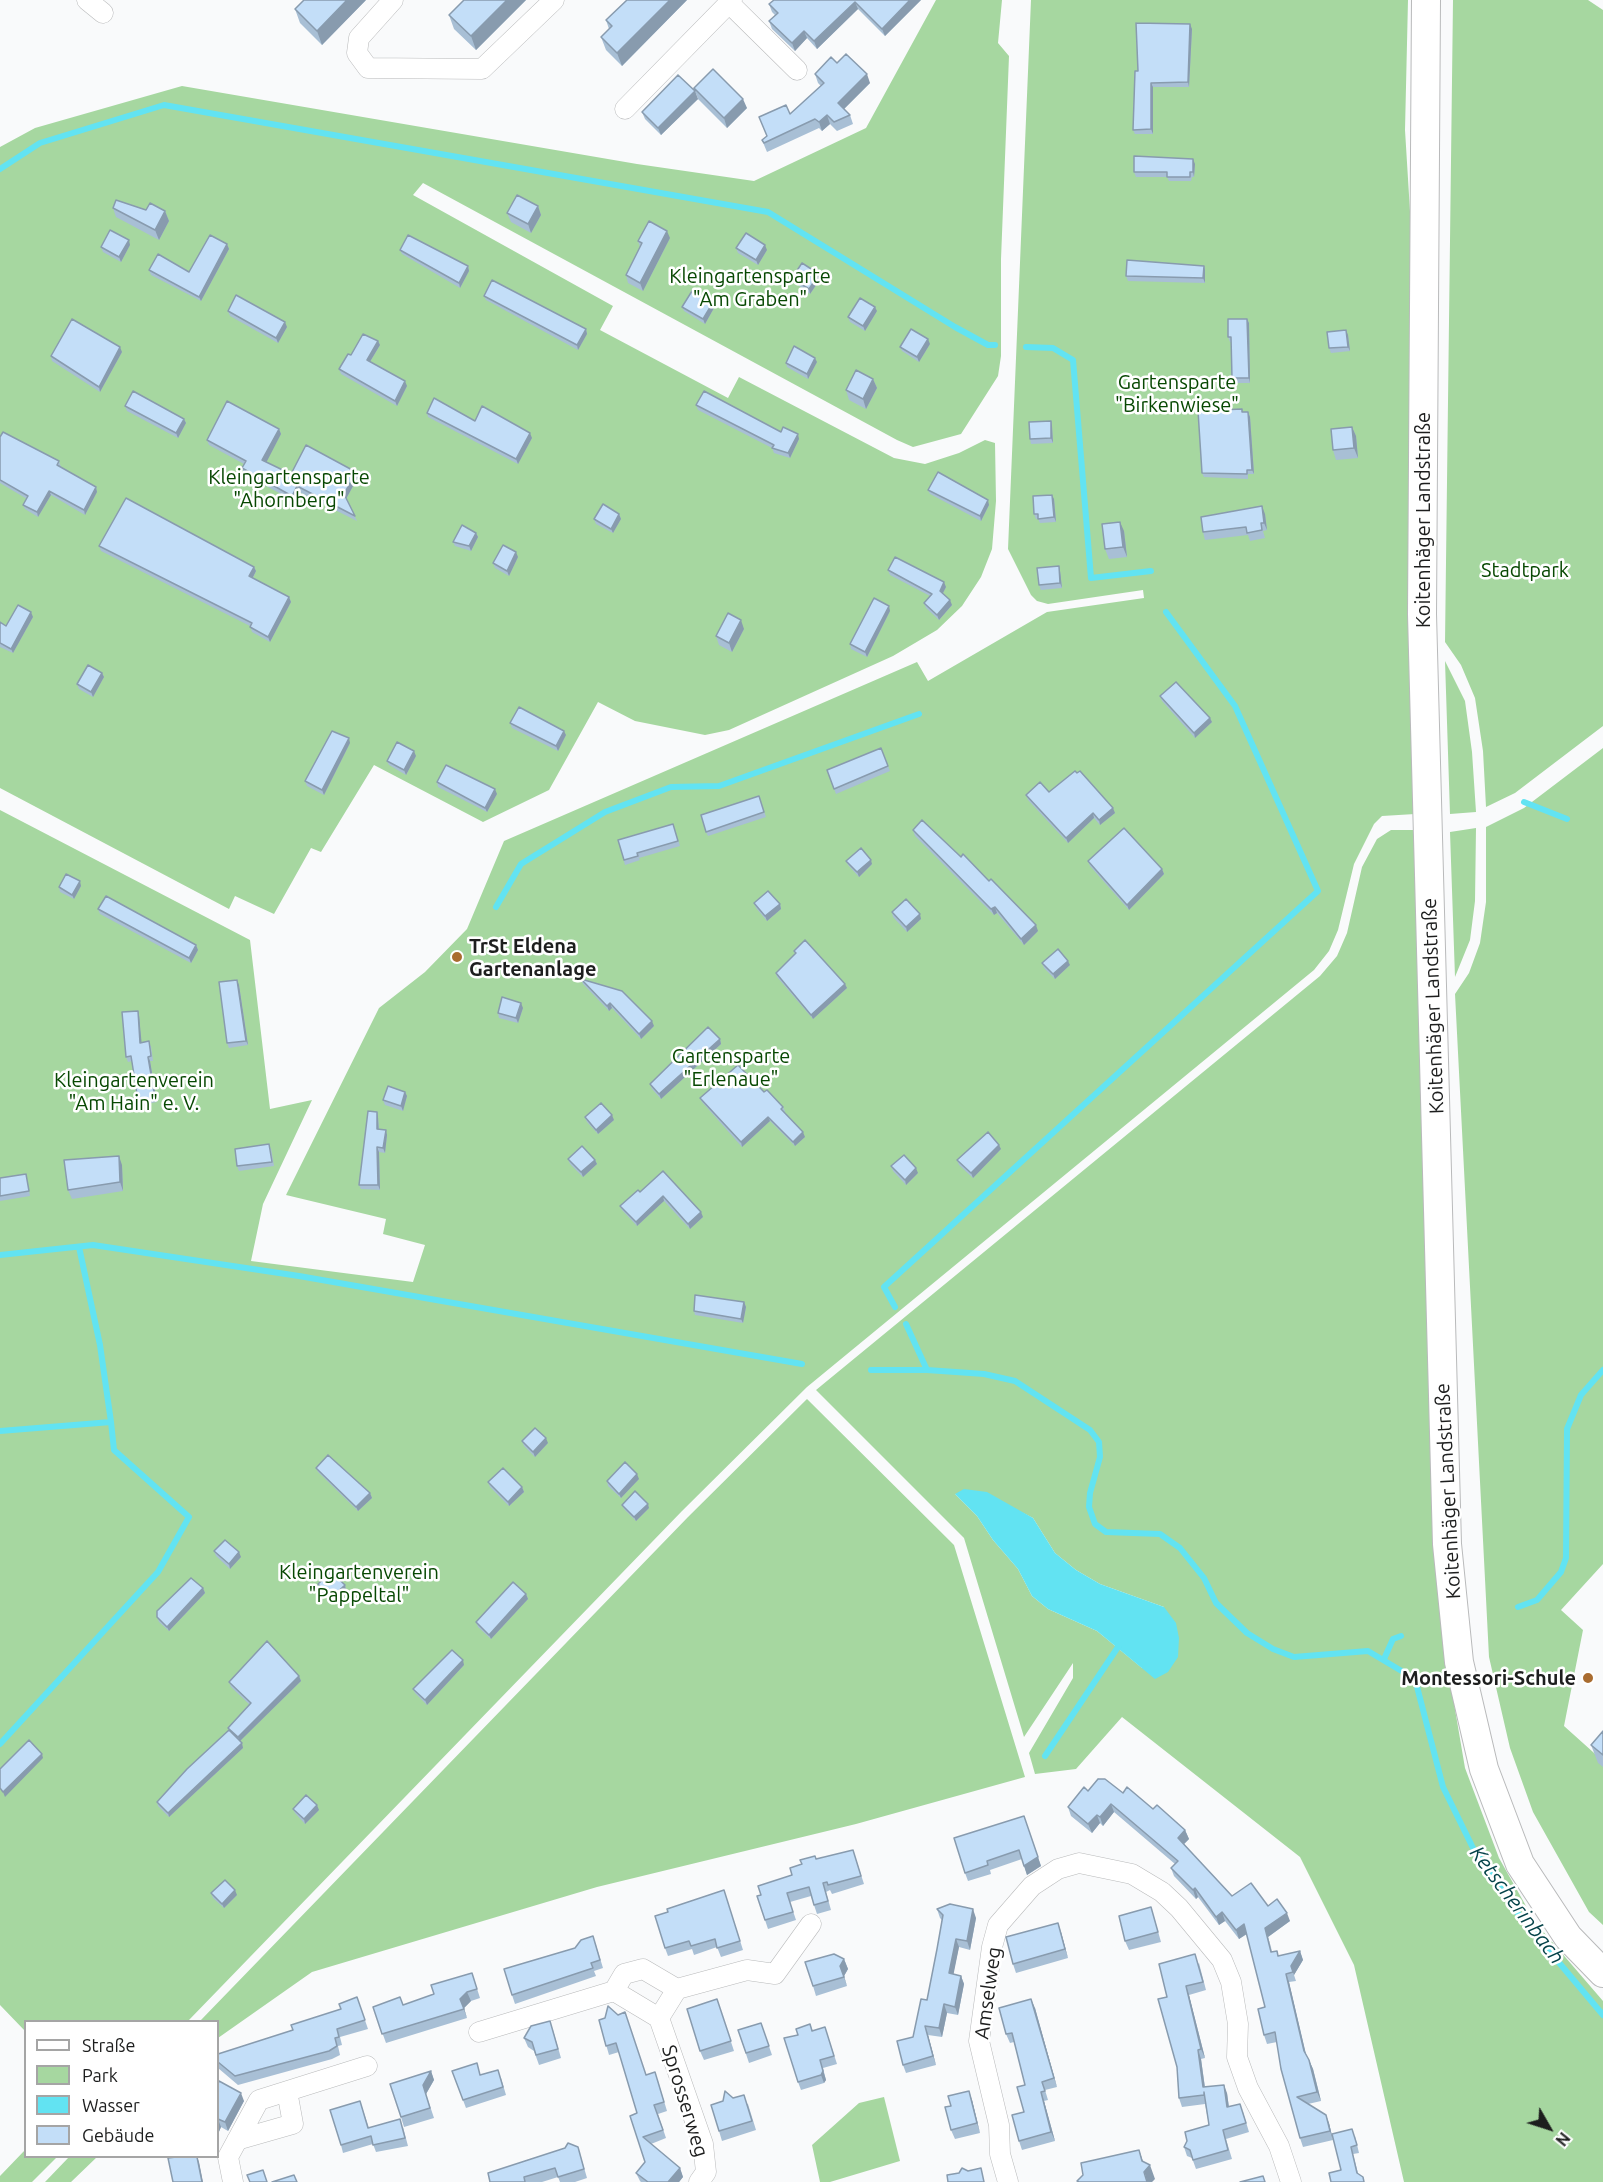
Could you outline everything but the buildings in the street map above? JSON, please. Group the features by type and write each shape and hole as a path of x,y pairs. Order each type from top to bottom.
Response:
{"main road":[{"name":"Koitenhäger Landstraße","path":"1426,0 1422,614 1447,1544 1459,1662 1484,1769 1520,1864 1568,1937 1603,1973"}],"street":[{"path":"87,0 103,13"},
{"path":"393,0 359,38 357,53 368,68 482,69 554,0"},
{"path":"625,109 731,2 797,70"},
{"name":"Amselweg","path":"1008,2182 1000,2154 999,2125 979,2041 992,1947 998,1925 1032,1886 1058,1869 1079,1863 1132,1874 1162,1892 1179,1908 1222,1960 1231,1982 1238,2024 1238,2057 1248,2088 1279,2146 1291,2182"},
{"path":"479,2031 614,1991 624,1974 643,1969 676,1989 747,1970 775,1974 811,1924"},
{"name":"Sprosserweg","path":"659,2018 676,1989"},
{"name":"Sprosserweg","path":"614,1991 659,2018 703,2144 706,2172 699,2182"},
{"path":"233,2182 228,2157 259,2100 367,2066"},
{"path":"237,2140 293,2124 287,2091"}],"green space":[{"name":"Kleingartensparte \"Ahornberg\"","path":"936,0 1002,0 998,43 1009,56 1001,259 1001,356 998,376 961,434 913,447 423,183 413,195 613,306 600,330 728,398 739,377 894,458 925,464 959,453 985,440 995,443 996,501 992,549 981,577 962,606 937,630 893,656 729,730 705,735 635,721 598,702 549,790 483,822 374,765 321,852 311,848 274,914 235,896 229,909 0,788 0,147 35,128 182,86 637,164 754,181 866,128"},
{"path":"1031,0 1408,0 1405,130 1412,244 1415,814 1382,816 1374,824 1354,864 1338,930 1329,951 1314,970 807,1387 682,1511 189,2020 24,2020 24,2030 0,2005 0,810 250,940 270,1109 312,1100 263,1204 251,1261 413,1282 425,1245 383,1234 386,1219 286,1195 379,1008 425,972 467,929 504,841 917,662 928,681 1047,612 1144,598 1143,590 1048,604 1037,601 1031,595 1008,549"},
{"name":"Stadtpark","path":"1453,0 1588,0 1603,10 1603,726 1515,793 1486,807 1483,751 1475,698 1461,665 1445,642"},
{"path":"1445,661 1465,701 1472,752 1476,812 1450,814"},
{"path":"1603,748 1603,1564 1561,1610 1583,1630 1564,1726 1603,1761 1603,1925 1589,1912 1533,1812 1510,1748 1489,1657 1455,994 1469,973 1480,943 1486,902 1486,827 1524,808"},
{"path":"1476,828 1475,901 1470,940 1455,977 1450,832"},
{"path":"1391,830 1416,830 1450,1680 1465,1768 1499,1858 1535,1922 1603,2001 1603,2182 1404,2182 1354,1965 1300,1857 1122,1717 1076,1769 1035,1774 1029,1753 1073,1678 1073,1663 1024,1737 964,1538 816,1390 1320,976 1337,956 1347,933 1362,867 1377,839","holes":["955,1494 1009,1506 1033,1518 1055,1553 1076,1570 1100,1584 1164,1607 1142,1668 1097,1631 1048,1609 1032,1596 1018,1569 993,1540 977,1516"]},
{"path":"807,1399 954,1545 1025,1777 856,1824 597,1887 312,1972 219,2037 219,2020 201,2020 688,1517"},
{"path":"884,2097 900,2161 830,2182 820,2182 812,2145 859,2103"},
{"path":"24,2151 24,2158 56,2158 32,2182 0,2182 0,2176"},
{"path":"68,2158 96,2158 71,2182 45,2182"}],"water":[{"path":"964,1489 987,1492 1033,1518 1055,1553 1076,1570 1100,1584 1164,1607 1176,1623 1179,1638 1178,1657 1168,1672 1155,1679 1097,1631 1048,1609 1032,1596 1018,1569 993,1540 977,1516 955,1494"}],"waterway":[{"path":"0,169 40,143 164,105 768,212 955,327 988,345 995,345"},
{"path":"1026,347 1053,348 1073,360 1091,578 1151,571"},
{"path":"895,1307 884,1287 1318,891 1235,706 1166,612"},
{"path":"496,907 521,864 605,812 671,787 719,786 919,714"},
{"path":"1524,802 1567,819"},
{"path":"0,1255 93,1245 299,1276 802,1364"},
{"path":"0,1431 111,1422 100,1345 79,1247"},
{"path":"906,1324 927,1370"},
{"path":"871,1370 927,1370 984,1374 1015,1381 1090,1430 1099,1442 1100,1457 1090,1493 1089,1507 1095,1524 1106,1532 1160,1534 1180,1548 1204,1578 1216,1603 1247,1633 1273,1649 1294,1657 1368,1651 1415,1679 1443,1787 1473,1848 1519,1915 1603,2015"},
{"name":"Ketscherinbach","path":"1518,1607 1537,1600 1561,1572 1566,1558 1567,1429 1581,1395 1603,1370"},
{"path":"0,1744 158,1572 189,1517 114,1450 111,1422"},
{"name":"Ketscherinbach","path":"1384,1659 1393,1639 1401,1636"},
{"path":"1045,1756 1118,1647"}],"place":[{"name":"TrSt Eldena Gartenanlage","path":"457,957"},
{"name":"Montessori-Schule","path":"1588,1678"}],"park label":[{"name":"Kleingartensparte \"Am Graben\"","path":"750,288"},
{"name":"Gartensparte \"Birkenwiese\"","path":"1177,394"},
{"name":"Gartensparte \"Erlenaue\"","path":"731,1068"},
{"name":"Kleingartenverein \"Am Hain\" e. V.","path":"134,1092"},
{"name":"Kleingartenverein \"Pappeltal\"","path":"359,1584"}]}
